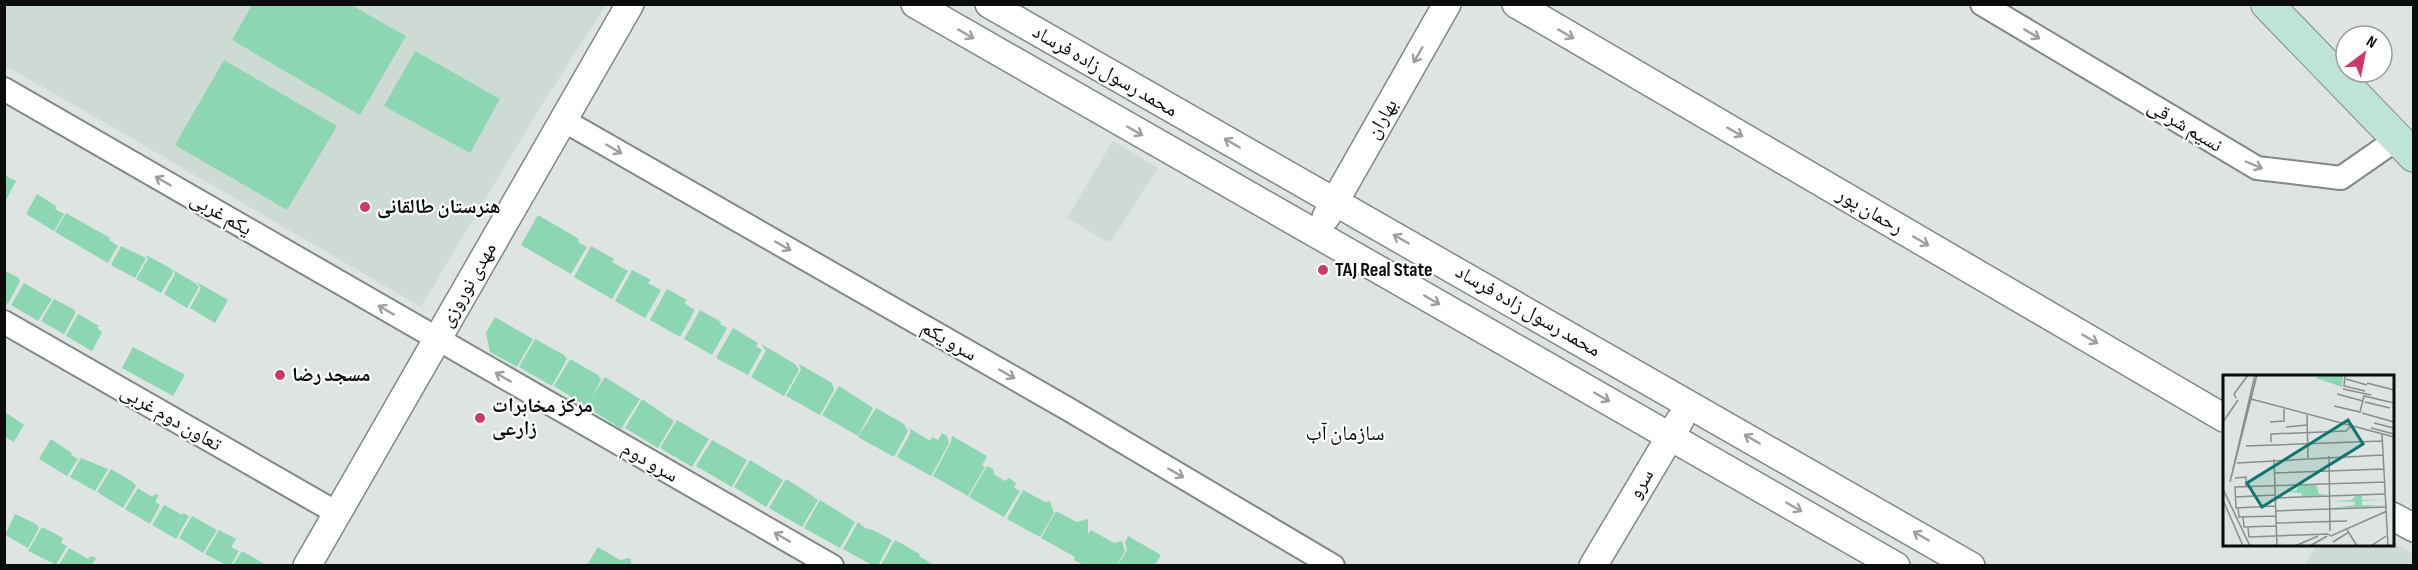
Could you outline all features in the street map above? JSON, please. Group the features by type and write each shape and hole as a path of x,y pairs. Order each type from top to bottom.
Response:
{"main road":[{"path":"2267,4 2405,148"}],"street":[{"name":"مهدی نوروزی","path":"309,565 630,4"},
{"name":"محمد رسول زاده فرساد","path":"915,4 1896,566"},
{"name":"محمد رسول زاده فرساد","path":"989,4 1690,403 1971,566"},
{"name":"بهاران","path":"1316,234 1447,4"},
{"name":"رحمان پور","path":"1516,4 2223,417"},
{"name":"نسیم شرقی","path":"1982,4 2257,168 2341,178 2405,148"},
{"path":"1041,76 1059,44"},
{"name":"یکم غربی","path":"4,89 437,340"},
{"name":"سرو یکم","path":"563,120 1059,404 1333,566"},
{"name":"تعاون دوم غربی","path":"4,322 337,513"},
{"name":"سرو دوم","path":"437,340 832,566"},
{"name":"سرو","path":"1593,566 1690,403"},
{"path":"2394,517 2414,528"}],"shaded area":[{"name":"هنرستان طالقانی","path":"5,5 606,5 543,103 421,307 5,66"},
{"path":"1113,141 1158,168 1110,243 1067,218"},
{"path":"2394,543 2413,554 2413,565 2305,565 2316,546 2394,546"}],"green space":[{"path":"252,5 351,5 406,36 360,115 232,40"},
{"path":"415,51 500,99 470,153 384,106"},
{"path":"224,60 337,126 287,210 175,145"},
{"path":"4,175 16,181 5,202 4,202"},
{"path":"37,194 64,214 54,231 26,214"},
{"path":"66,213 110,238 109,240 118,246 108,263 55,232"},
{"path":"538,215 579,239 578,242 587,247 571,274 521,245"},
{"path":"121,246 146,258 135,278 111,265"},
{"path":"591,246 614,259 612,262 628,271 612,299 574,277"},
{"path":"146,255 172,269 173,273 161,293 136,279 148,259"},
{"path":"4,270 19,278 20,281 8,304 5,302"},
{"path":"173,270 199,287 187,308 164,294 175,274"},
{"path":"632,270 651,280 648,283 661,290 645,318 615,301"},
{"path":"197,282 228,300 215,323 190,308 201,288"},
{"path":"24,283 52,299 38,321 11,305"},
{"path":"667,289 687,300 684,303 695,310 680,337 650,320"},
{"path":"54,299 75,310 64,334 41,321"},
{"path":"700,310 727,328 712,355 684,339"},
{"path":"78,314 99,326 97,328 102,332 92,351 66,336"},
{"path":"495,317 533,339 517,367 490,352 486,333"},
{"path":"733,328 758,343 756,346 762,350 748,375 716,358"},
{"path":"535,339 564,355 567,359 552,386 519,367"},
{"path":"761,344 795,364 799,370 784,396 751,377 766,351"},
{"path":"133,347 185,375 173,396 122,368"},
{"path":"570,359 598,375 601,380 591,398 605,377 640,399 621,429 554,386"},
{"path":"799,364 832,383 834,390 820,415 786,396 801,370"},
{"path":"839,386 873,408 858,436 822,415"},
{"path":"642,399 674,421 658,448 625,428"},
{"path":"876,408 904,424 908,431 894,457 858,437"},
{"path":"5,412 24,425 14,442 5,437"},
{"path":"677,420 709,439 692,467 660,448"},
{"path":"909,428 930,441 932,437 938,440 942,433 947,436 949,443 931,476 897,457 911,432"},
{"path":"952,436 987,456 982,465 985,467 968,496 933,476"},
{"path":"51,439 78,459 67,476 39,459"},
{"path":"712,440 747,460 732,487 696,466"},
{"path":"81,458 108,469 95,491 70,477"},
{"path":"750,460 783,480 766,507 734,487"},
{"path":"987,466 1005,481 1009,478 1016,483 1014,488 1020,491 1004,517 969,497"},
{"path":"111,469 136,486 123,508 97,492"},
{"path":"786,479 818,500 802,527 769,508"},
{"path":"138,488 152,497 155,494 159,495 155,502 160,505 150,524 125,509"},
{"path":"1023,490 1045,502 1050,501 1054,513 1040,537 1007,519"},
{"path":"820,500 855,522 840,548 804,528"},
{"path":"164,505 182,515 183,513 189,516 176,539 152,525"},
{"path":"1056,511 1077,522 1088,519 1088,534 1091,530 1114,543 1122,541 1125,551 1117,565 1084,565 1074,560 1075,557 1041,538"},
{"path":"15,514 36,524 39,528 28,548 5,535"},
{"path":"192,516 217,530 203,553 179,538"},
{"path":"858,522 865,528 892,540 878,565 872,565 843,549"},
{"path":"42,527 63,538 61,543 67,546 56,565 28,551"},
{"path":"219,530 236,539 231,547 239,551 231,565 226,565 205,554"},
{"path":"1128,536 1161,555 1155,565 1118,565 1127,550 1125,542"},
{"path":"895,540 920,554 919,556 932,564 881,565"},
{"path":"598,547 620,560 630,558 632,565 587,565"},
{"path":"69,548 88,559 91,556 96,558 92,565 59,565"},
{"path":"242,551 263,563 265,565 233,565"}],"place":[{"name":"هنرستان طالقانی","path":"365,207"},
{"name":"TAJ Real State","path":"1323,270"},
{"name":"مسجد رضا","path":"280,375"},
{"name":"مرکز مخابرات زارعی","path":"480,418"}],"district":[{"name":"سازمان آب","path":"1345,433"}]}
